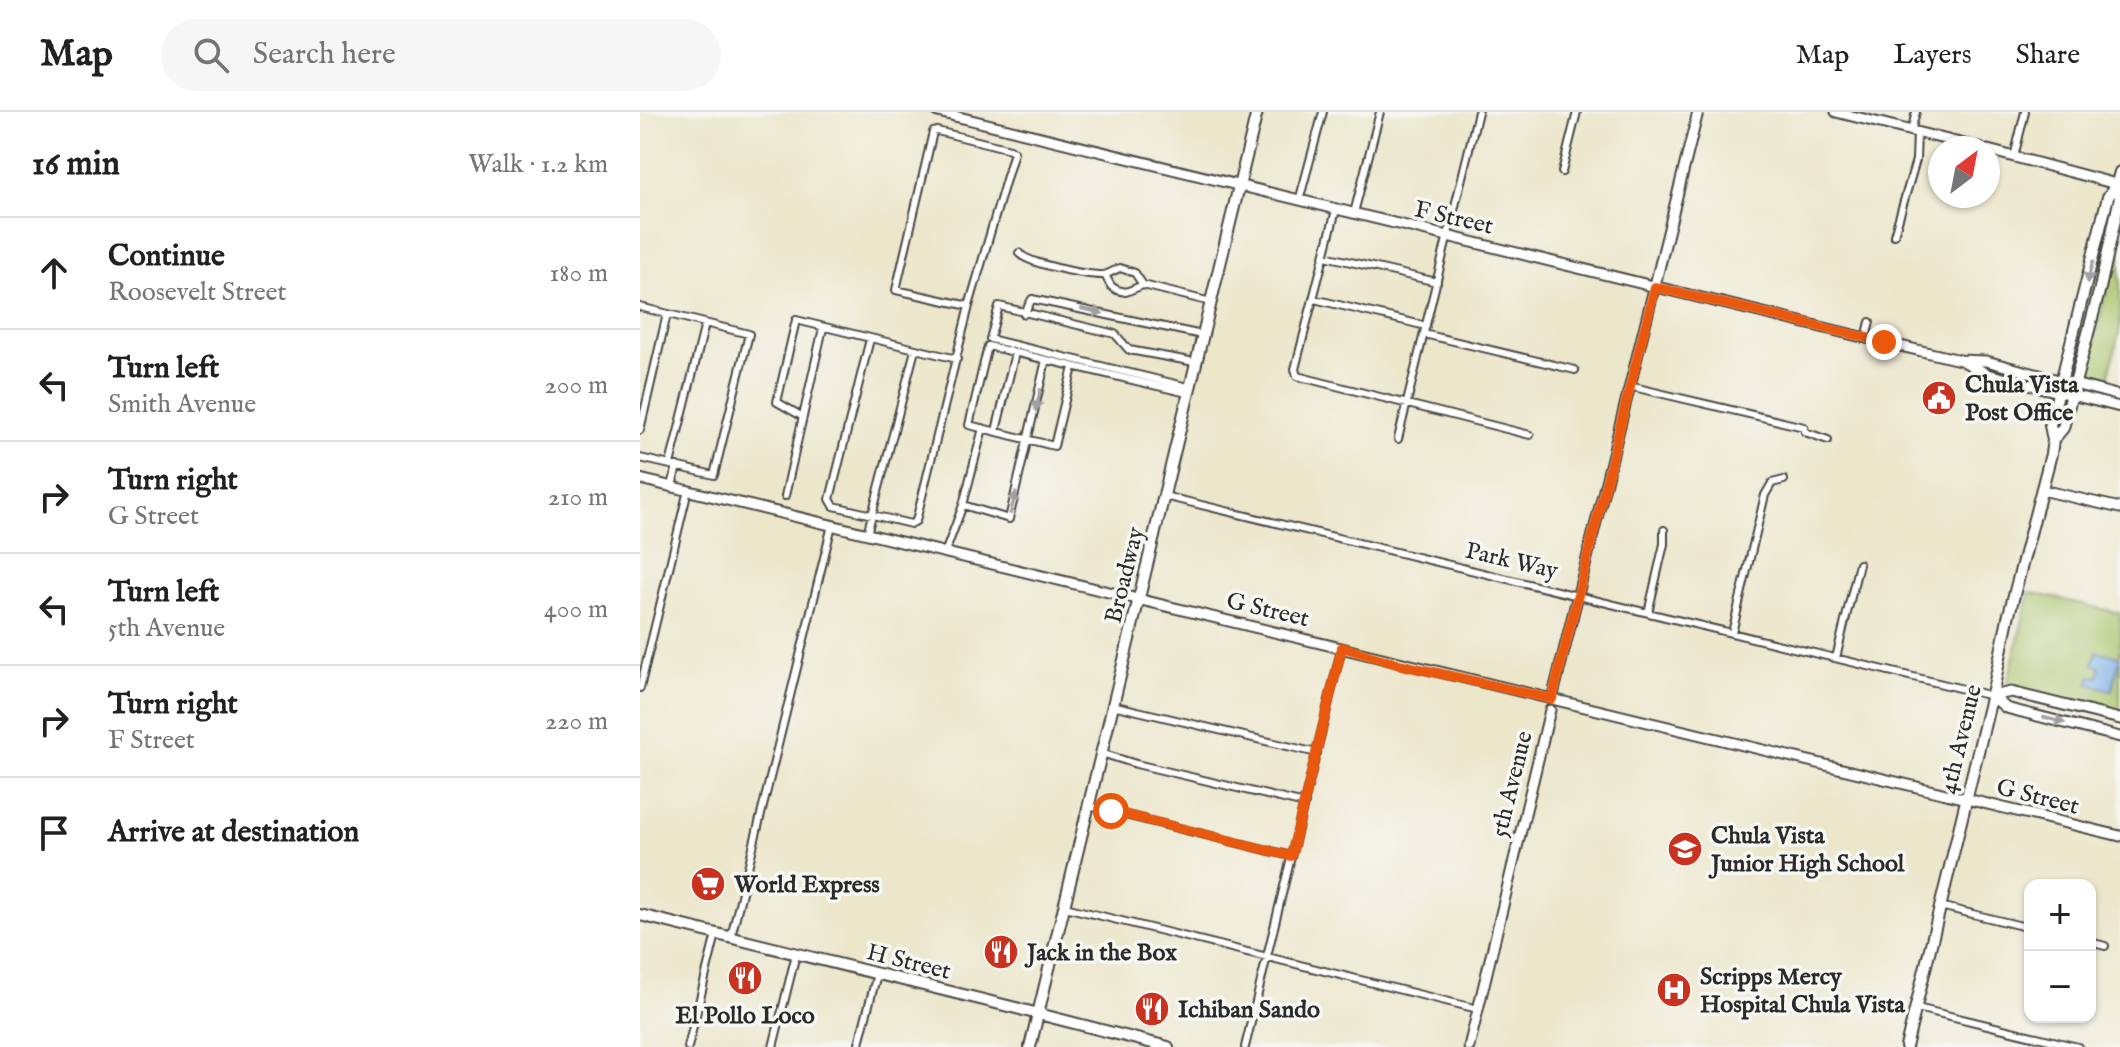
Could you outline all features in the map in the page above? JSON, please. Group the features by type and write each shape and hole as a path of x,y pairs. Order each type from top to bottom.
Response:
{"main road":[{"name":"Broadway","path":"1030,1047 1257,112"},
{"name":"4th Avenue","path":"1906,1047 1992,696 2008,618 2042,490 2053,440 2050,425 2108,197 2119,180"},
{"name":"4th Avenue","path":"2053,440 2063,428 2100,288 2120,197 2119,180"},
{"name":"H Street","path":"640,915 1168,1047"}],"street":[{"name":"F Street","path":"938,112 1866,338 1960,360 1986,361 2120,407"},
{"path":"1299,201 1323,112"},
{"path":"1354,214 1380,112"},
{"path":"1398,439 1478,112"},
{"path":"1562,172 1577,112"},
{"name":"5th Avenue","path":"1469,1047 1698,112"},
{"path":"1836,112 1930,136"},
{"path":"1894,235 1916,160 1916,112"},
{"path":"2014,157 2025,112"},
{"path":"870,339 830,499 834,506 911,524 916,521 969,306 1014,152 937,131 933,132 896,290 969,306"},
{"path":"2000,153 2119,180"},
{"path":"1336,210 1295,369 1297,376 1530,435"},
{"path":"1019,253 1036,263 1105,275 1120,268 1135,273 1143,285"},
{"path":"1325,256 1437,282"},
{"path":"1105,275 1117,290 1126,292 1143,285 1211,302"},
{"path":"1024,314 1032,299 1202,335"},
{"path":"1314,299 1426,326"},
{"path":"1188,390 990,339 999,306 1115,334 1129,350 1195,362"},
{"path":"640,307 749,334 714,475 640,458"},
{"path":"640,430 667,314"},
{"path":"803,417 777,402 796,320 957,359"},
{"path":"1866,338 1870,322"},
{"path":"672,486 673,465 705,324"},
{"path":"785,496 823,328"},
{"path":"1424,334 1575,370"},
{"path":"1073,367 1054,446 969,425 988,346 1188,390"},
{"path":"867,534 915,350"},
{"path":"996,431 1015,353"},
{"path":"963,505 1009,519 1046,360"},
{"path":"1629,386 1804,427 1805,432 1828,440"},
{"name":"F Street","path":"2072,390 2120,396"},
{"path":"945,553 963,505 983,428"},
{"name":"G Street","path":"640,479 1342,647 1551,704 2120,836"},
{"path":"1732,633 1765,495 1772,483 1784,480"},
{"path":"640,688 688,490"},
{"path":"2042,490 2120,508"},
{"name":"Park Way","path":"1164,496 1992,696 2011,692 2120,719"},
{"path":"731,937 832,525"},
{"path":"1648,613 1664,544 1664,530"},
{"path":"1836,658 1859,564"},
{"path":"1245,1047 1342,647"},
{"name":"Park Way","path":"1992,696 2006,708 2120,737"},
{"path":"1112,705 1317,753"},
{"path":"2093,729 2097,714"},
{"path":"1101,753 1305,804"},
{"path":"1089,805 1291,856"},
{"path":"1940,906 2024,927"},
{"path":"1065,907 1478,1009"},
{"path":"688,1047 716,934"},
{"path":"2096,944 2105,946"},
{"path":"773,1047 796,954"},
{"path":"858,1047 877,974"},
{"path":"1917,1008 2078,1047"}],"green space":[{"path":"2120,233 2120,328 2108,380 2086,374"},
{"path":"2030,592 2120,613 2120,713 2006,688"}],"water":[{"path":"2097,651 2120,657 2112,690 2088,684 2091,676 2098,677 2100,667 2093,664"}],"place":[{"name":"Chula Vista Post Office","path":"1939,398"},
{"name":"Chula Vista Junior High School","path":"1685,849"},
{"name":"World Express","path":"708,884"},
{"name":"Jack in the Box","path":"1001,952"},
{"name":"El Pollo Loco","path":"745,978"},
{"name":"Scripps Mercy Hospital Chula Vista","path":"1674,990"},
{"name":"Ichiban Sando","path":"1152,1009"}],"route":[{"path":"1111,811 1291,856 1342,647 1394,663 1552,699 1655,287 1884,342"}]}
